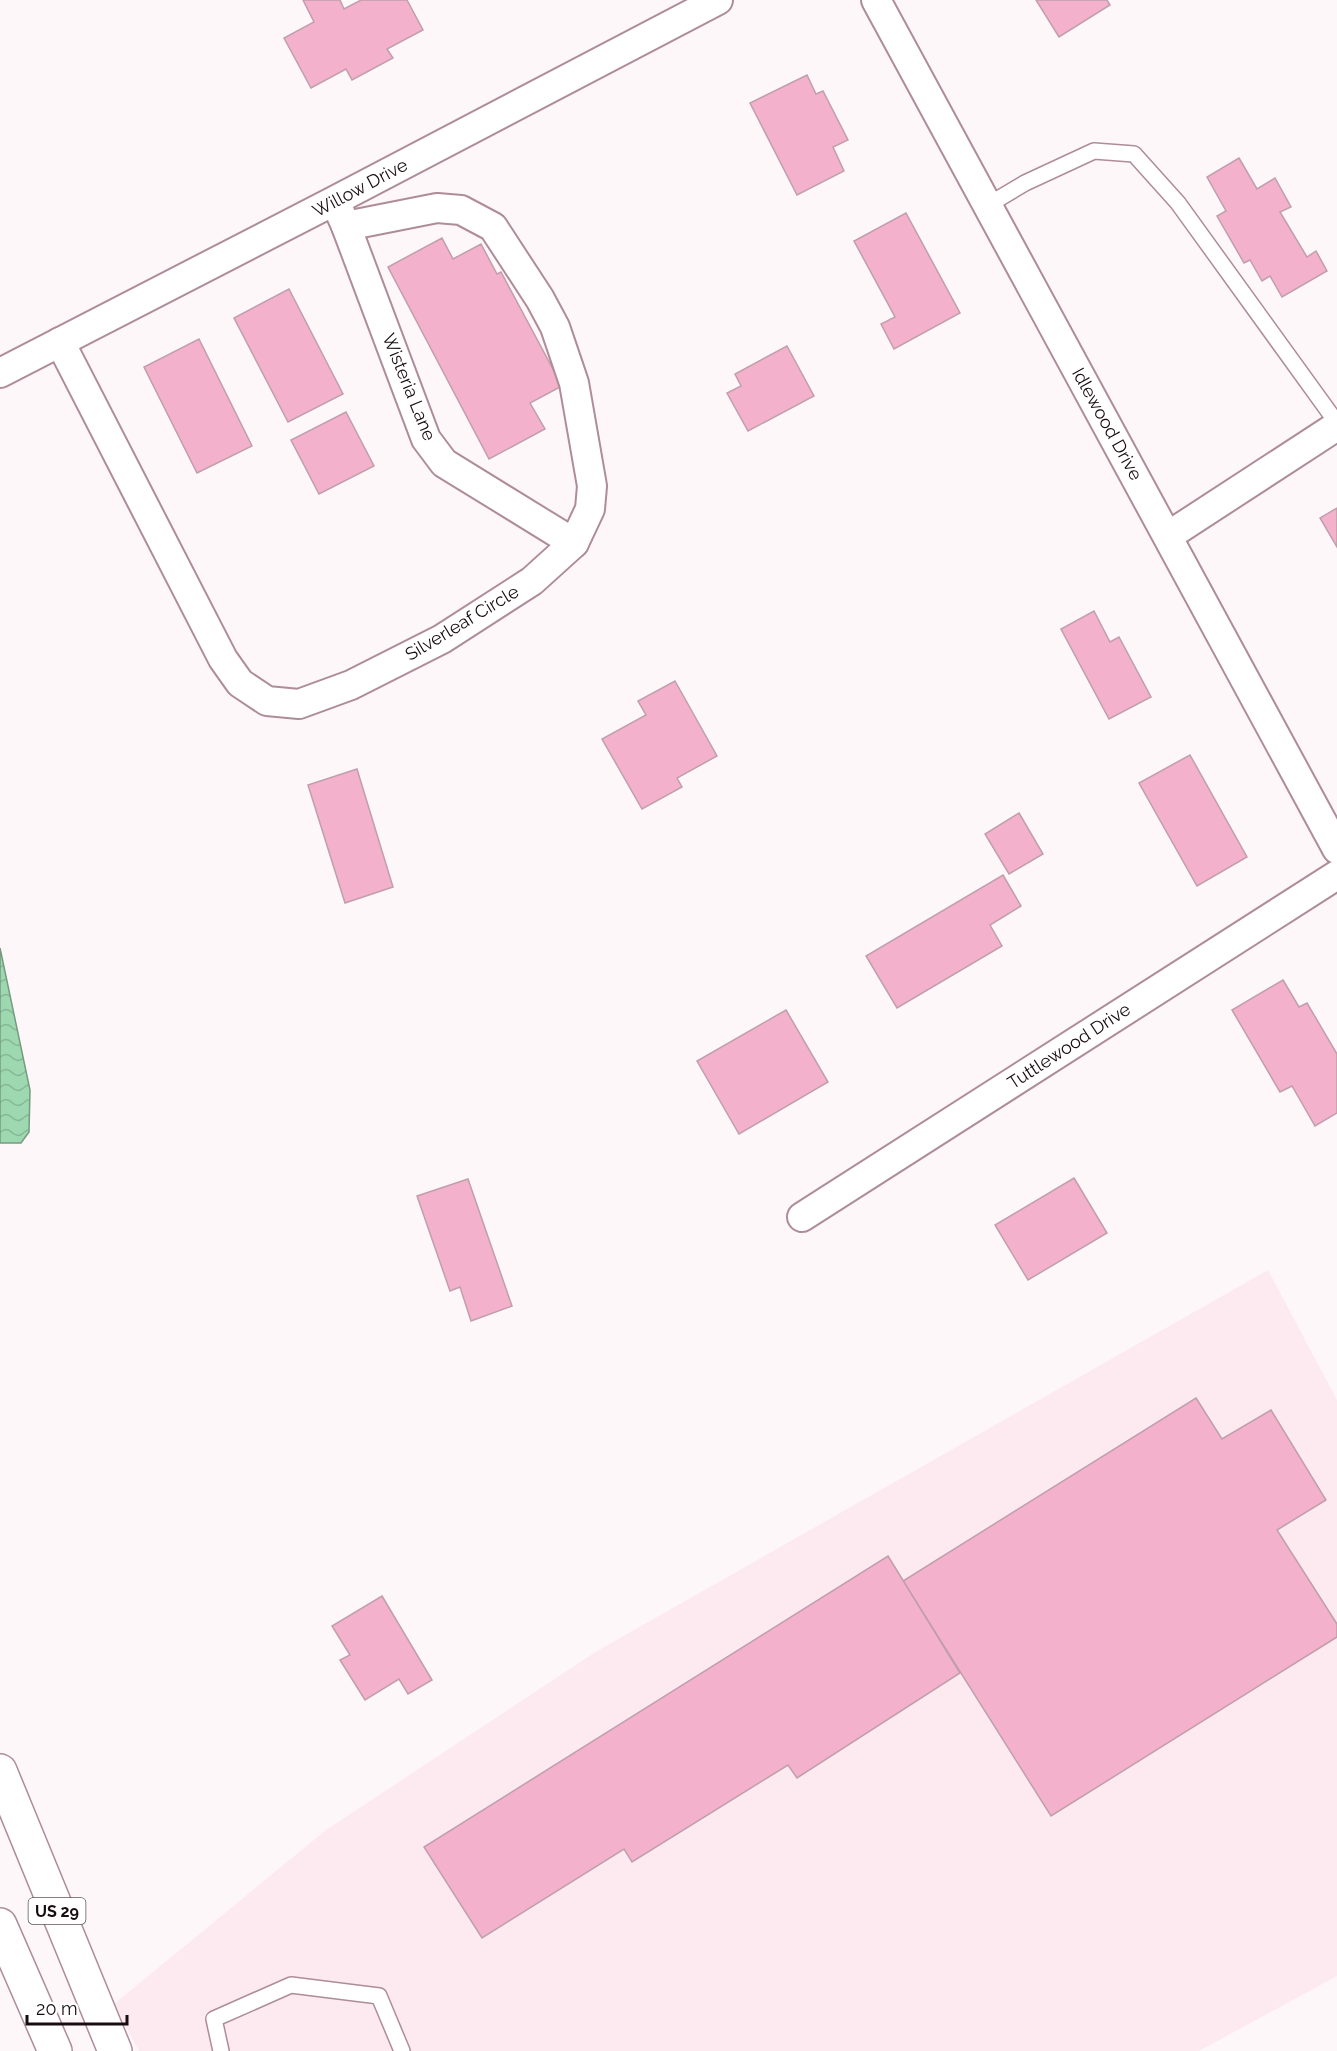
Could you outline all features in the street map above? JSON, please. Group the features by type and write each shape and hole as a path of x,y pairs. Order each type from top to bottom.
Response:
{"main road":[{"name":"US 29","path":"0,1771 115,2051"},
{"name":"US 29","path":"0,1925 55,2051"}],"street":[{"name":"Willow Drive","path":"0,373 60,342 340,213 718,0"},
{"name":"Idlewood Drive","path":"876,0 1337,849"},
{"name":"Silverleaf Circle","path":"60,342 223,660 240,683 267,701 299,704 351,685 442,639 532,581 574,543 590,509 592,486 574,383 555,327 540,298 493,227 461,210 437,208 340,213"},
{"name":"Wisteria Lane","path":"340,213 426,439 444,463 574,543"},
{"path":"1168,536 1337,425"},
{"name":"Tuttlewood Drive","path":"802,1217 1337,874"}],"lane":[{"path":"988,205 1025,183 1094,151 1134,154 1178,203 1337,425"},
{"path":"221,2051 214,2019 291,1985 379,1996 402,2051"}],"shaded area":[{"path":"1268,1270 1337,1400 1337,1976 1199,2051 139,2051 114,2004 326,1830 597,1651"}],"water":[{"path":"0,948 30,1090 29,1132 21,1143 0,1143"}],"building":[{"path":"303,0 340,0 344,9 361,0 407,0 423,30 387,49 393,58 352,80 346,69 311,88 284,38 314,22"},
{"path":"1036,0 1107,0 1110,5 1059,37"},
{"path":"807,75 816,94 823,91 848,140 833,147 844,171 797,195 750,103"},
{"path":"1239,158 1257,189 1275,178 1291,207 1280,212 1307,257 1316,251 1327,271 1282,297 1270,276 1262,281 1250,260 1244,263 1217,216 1226,211 1207,177"},
{"path":"906,213 960,313 894,349 881,324 895,317 854,241"},
{"path":"442,238 453,259 481,244 497,274 501,272 562,386 530,403 545,429 489,459 388,267"},
{"path":"289,289 343,394 288,422 234,318"},
{"path":"199,339 252,446 197,473 144,367"},
{"path":"787,346 814,396 748,431 727,393 741,386 735,374"},
{"path":"346,412 374,466 319,494 291,440"},
{"path":"1337,508 1337,547 1320,518"},
{"path":"1094,611 1110,642 1119,637 1151,697 1109,719 1061,629"},
{"path":"675,681 717,756 677,778 682,787 642,809 602,739 646,715 638,701"},
{"path":"1190,755 1247,857 1197,886 1139,783"},
{"path":"357,769 393,887 345,903 308,785"},
{"path":"1019,813 1043,854 1009,874 985,834"},
{"path":"1003,875 1021,906 990,925 1002,946 897,1008 866,956"},
{"path":"1283,980 1299,1007 1307,1003 1337,1054 1337,1113 1315,1126 1292,1086 1280,1092 1232,1010"},
{"path":"786,1010 828,1082 739,1134 697,1061"},
{"path":"1074,1178 1107,1233 1028,1280 995,1225"},
{"path":"468,1179 512,1306 471,1321 460,1287 450,1291 417,1196"},
{"path":"1196,1398 1222,1439 1271,1410 1326,1500 1277,1530 1337,1624 1337,1637 1051,1816 903,1581"},
{"path":"888,1556 960,1673 797,1778 788,1765 632,1862 624,1849 482,1938 424,1847"},
{"path":"382,1596 432,1680 408,1694 399,1679 365,1700 340,1660 350,1655 332,1626"}]}
